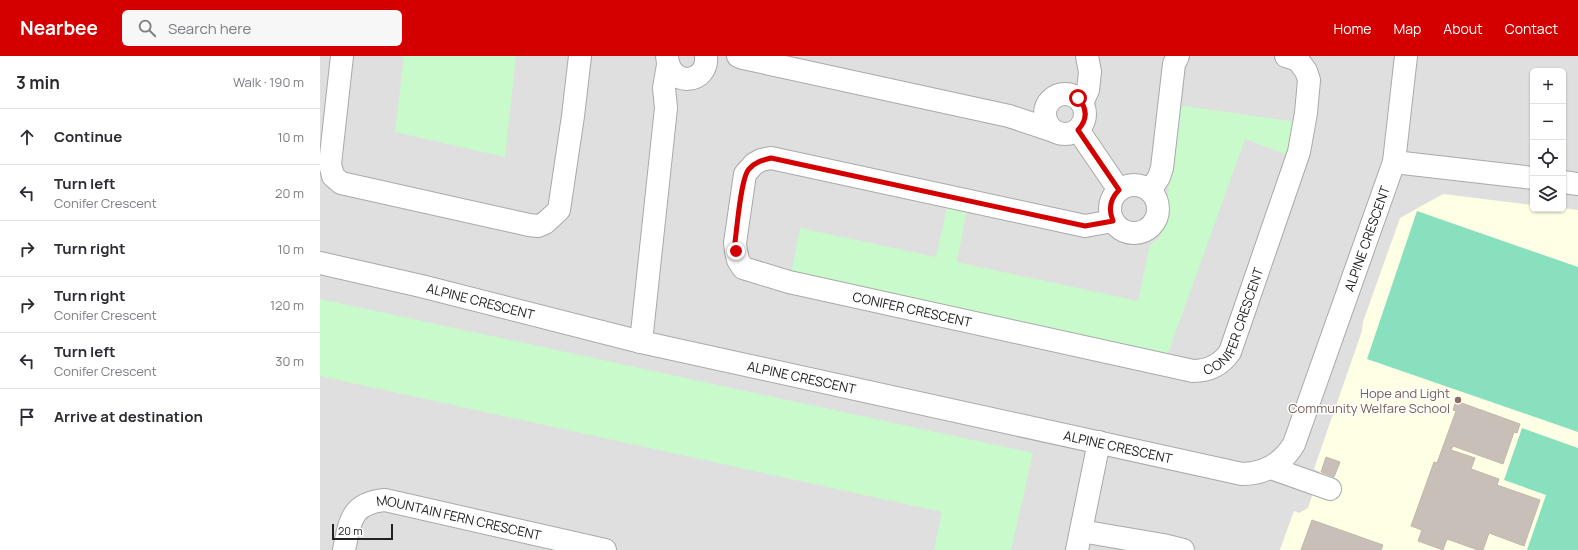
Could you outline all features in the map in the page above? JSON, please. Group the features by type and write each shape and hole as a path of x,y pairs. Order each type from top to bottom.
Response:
{"street":[{"path":"342,56 330,164 333,176 341,183 538,226 546,223 559,210 580,56"},
{"path":"1150,191 1159,177 1162,168 1174,64 1178,56"},
{"name":"CONIFER CRESCENT","path":"1113,221 1085,226 771,158 761,160 754,164 745,174 735,242 738,260 743,268 789,282 1193,371 1203,371 1212,368 1230,352 1299,152 1306,113 1309,80 1306,71 1298,60 1286,56"},
{"name":"ALPINE CRESCENT","path":"320,263 422,286 641,342 1242,474 1257,473 1271,468 1280,461 1294,444 1394,162 1406,56"},
{"path":"667,60 672,73 685,79 698,76 705,62 722,62 740,57 1009,116 1066,134 1078,130 1085,120 1086,114 1082,103 1073,95 1055,99 1009,116"},
{"path":"1054,131 1049,126 1045,114 1055,99 1075,81 1087,58"},
{"path":"1082,103 1088,90 1090,72 1087,58"},
{"path":"641,342 666,108 664,88 667,60"},
{"path":"666,108 685,79"},
{"path":"1078,130 1119,190"},
{"path":"1394,162 1530,178"},
{"path":"1566,182 1578,184"},
{"path":"1133,185 1140,186 1150,191 1156,199 1158,215 1155,222 1149,228 1142,232 1134,233 1125,232 1118,228 1110,215 1110,208 1111,201 1119,190 1126,186 1133,185"},
{"path":"1099,442 1079,540 1163,545 1183,550"},
{"path":"1271,468 1330,489"},
{"name":"MOUNTAIN FERN CRESCENT","path":"344,550 351,520 356,510 374,501 385,500 591,549"}],"shaded area":[{"path":"320,56 1578,56 1578,550 320,550"},
{"name":"Hope and Light Community Welfare School","path":"1443,194 1530,205 1530,212 1566,212 1566,208 1578,210 1578,550 1280,550 1294,511 1299,513 1308,508 1320,472 1314,469 1362,331 1363,322 1400,218"}],"green space":[{"path":"404,56 516,56 505,157 395,132"},
{"path":"1178,105 1296,122 1291,156 1245,139 1167,356 791,274 800,228 936,257 948,204 967,209 957,262 1138,301 1150,245 1159,238 1164,227"},
{"path":"1417,211 1578,267 1578,432 1367,359"},
{"path":"320,299 1033,453 1011,550 934,550 942,512 320,376"},
{"path":"1522,428 1578,448 1578,550 1527,550 1546,495 1504,480"}],"building":[{"path":"1456,401 1520,424 1517,433 1514,432 1503,464 1453,446 1451,450 1475,458 1471,469 1499,479 1497,485 1540,500 1524,546 1489,533 1483,550 1478,550 1447,539 1443,550 1418,541 1422,530 1411,526 1434,462 1437,463 1456,411 1453,410"},
{"path":"1326,457 1340,462 1334,477 1321,472"},
{"path":"1312,520 1383,545 1381,550 1301,550"}],"place":[{"name":"Hope and Light Community Welfare School","path":"1458,400"}],"route":[{"path":"736,251 735,242 745,174 754,164 761,160 771,158 1085,226 1113,221 1110,215 1111,201 1119,190 1078,130 1085,120 1086,114 1085,108 1078,98"}]}
